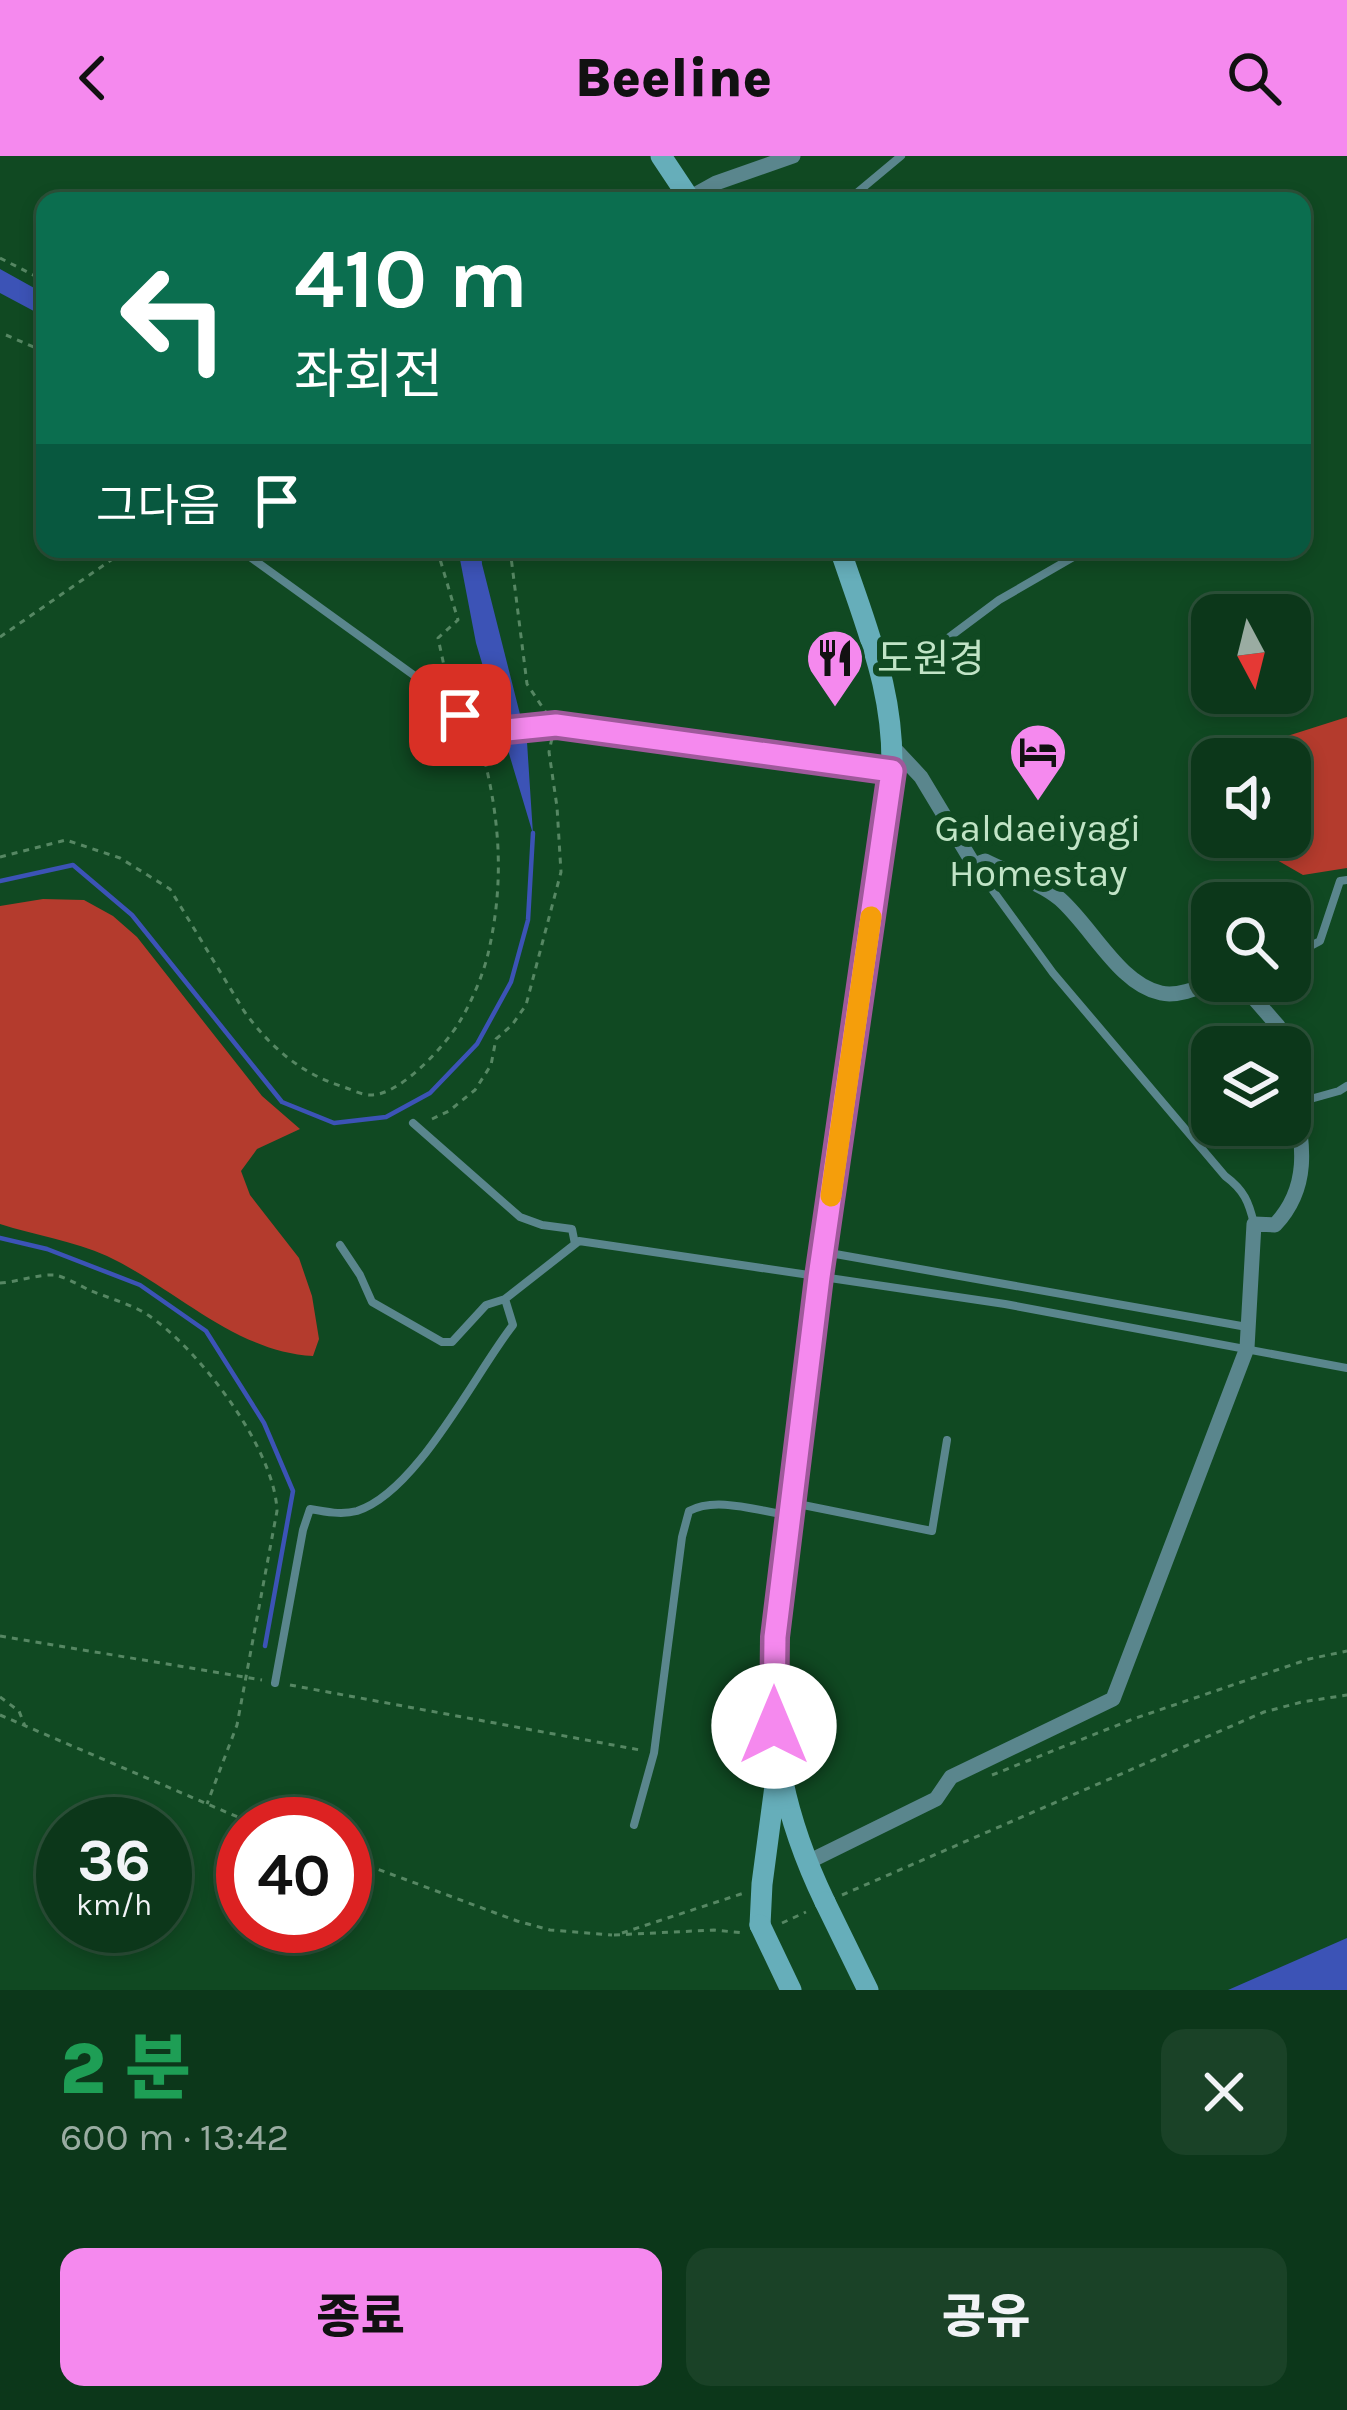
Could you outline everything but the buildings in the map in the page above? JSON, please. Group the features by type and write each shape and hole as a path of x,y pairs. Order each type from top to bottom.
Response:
{"street":[{"path":"661,156 685,192"},
{"path":"702,192 716,182 794,156"},
{"path":"791,1990 762,1928 762,1884 775,1797 775,1637 819,1277 893,747 880,669 843,558"},
{"path":"893,747 921,777 974,865 985,861 1056,896 1121,970 1154,990 1165,995 1191,990"},
{"path":"1257,1002 1278,1026"},
{"path":"806,1863 936,1799 950,1777 1113,1699 1247,1348 1254,1225 1275,1225 1290,1208 1299,1187 1301,1146"},
{"path":"774,1726 784,1796 806,1863 822,1904 868,1990"}],"lane":[{"path":"858,192 901,156"},
{"path":"251,558 444,697 477,733 556,725 892,771"},
{"path":"880,669 920,659 999,600 1072,558"},
{"path":"974,865 1053,973 1225,1176 1241,1187 1254,1225"},
{"path":"1311,946 1320,941 1340,881 1347,880"},
{"path":"1311,1097 1347,1086"},
{"path":"412,1123 520,1217 572,1228 575,1244"},
{"path":"340,1245 372,1302 442,1342 452,1342 486,1304 506,1299 579,1241 1004,1304 1347,1368"},
{"path":"823,1252 1249,1327"},
{"path":"275,1683 310,1509 354,1512 371,1505 405,1478 513,1325 506,1299"},
{"path":"634,1825 654,1753 689,1511 701,1504 791,1509 932,1531 947,1440"}],"path":[{"path":"0,257 36,276"},
{"path":"6,335 36,348"},
{"path":"0,637 114,558"},
{"path":"440,558 458,620 438,638 448,684 444,697"},
{"path":"432,1119 475,1090 491,1065 496,1039 526,1005 561,872 549,752 556,725 527,684 511,558"},
{"path":"0,857 66,840 120,858 170,889 244,1011 289,1060 320,1079 370,1095 385,1092 410,1077 460,1022 488,958 500,847 477,733"},
{"path":"0,1283 55,1275 146,1314 219,1387 243,1420 270,1473 277,1511 237,1725 207,1804"},
{"path":"0,1636 654,1753"},
{"path":"988,1777 1133,1719 1309,1659 1347,1651"},
{"path":"372,1868 550,1930 614,1935 762,1928 1264,1712 1347,1695"},
{"path":"0,1697 19,1712 26,1726"},
{"path":"0,1715 216,1808"},
{"path":"614,1935 762,1884"}],"shaded area":[{"path":"1347,717 1347,868 1303,875 1273,858 1311,858 1311,738 1281,738"},
{"path":"43,899 84,900 137,937 262,1096 300,1129 257,1149 241,1171 250,1195 299,1258 319,1339 313,1356 285,1352 231,1331 107,1256 0,1224 0,906"}],"water":[{"path":"0,269 36,289 36,312 0,293"},
{"path":"460,558 482,558 527,742 533,834 476,643"},
{"path":"1347,1938 1347,1990 1228,1990"}],"waterway":[{"path":"0,881 73,865 132,915 282,1102 334,1123 386,1117 430,1093 477,1044 511,982 528,920 533,833"},
{"path":"0,1238 47,1249 140,1285 206,1331 264,1423 293,1491 265,1646"}],"slow traffic":[{"path":"831,1196 871,917"}],"place":[{"name":"도원경","path":"835,709"},
{"name":"Galdaeiyagi Homestay","path":"1038,803"}],"route":[{"path":"460,715 477,733 556,725 892,771 819,1277 775,1637 774,1726"}]}
